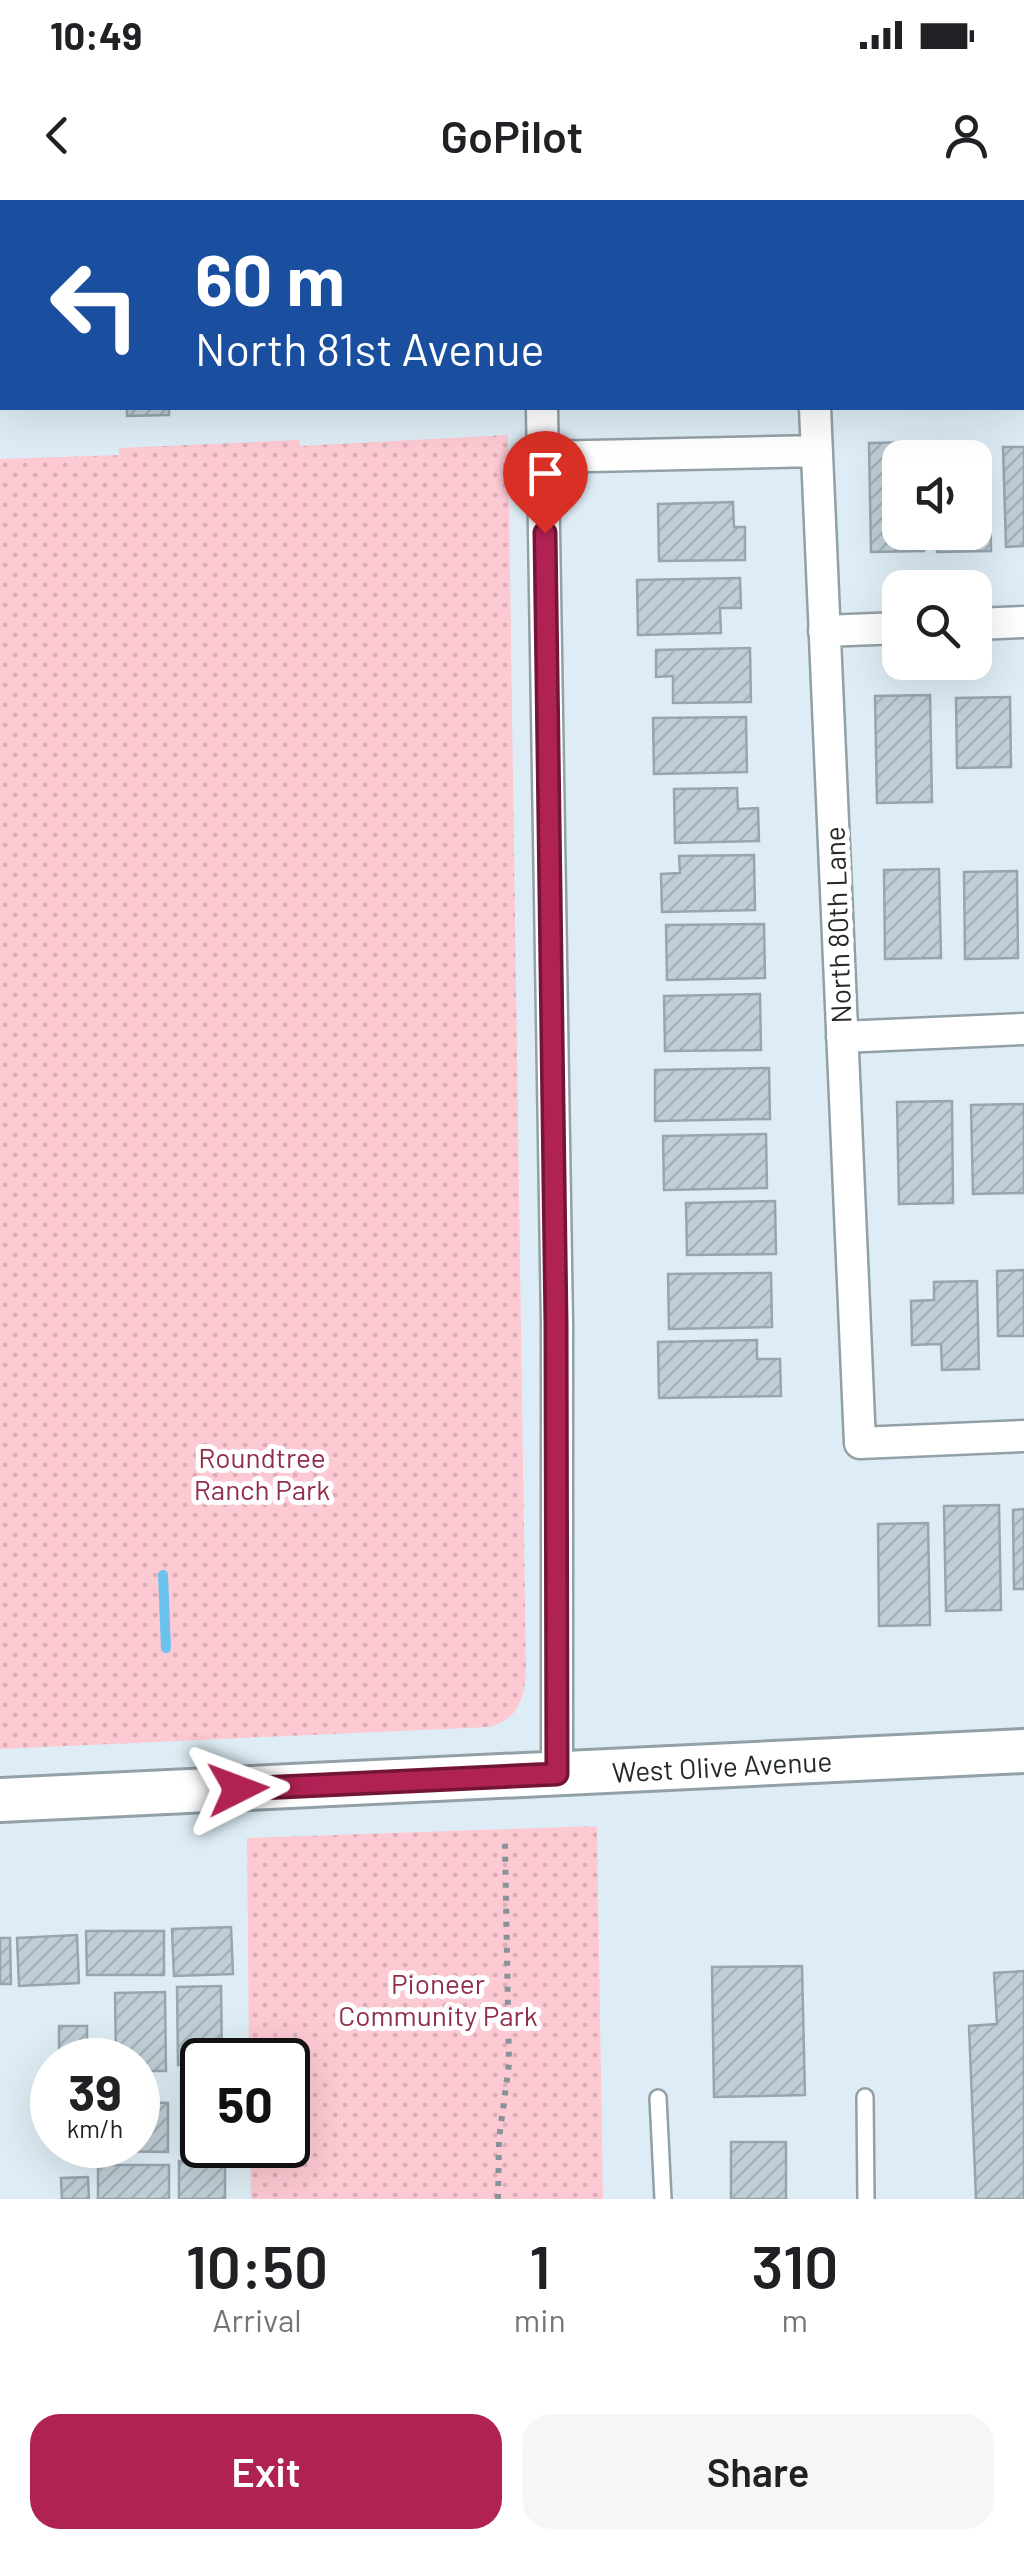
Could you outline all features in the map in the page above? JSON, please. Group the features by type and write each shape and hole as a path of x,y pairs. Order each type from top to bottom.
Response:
{"main road":[{"name":"West Olive Avenue","path":"0,1800 1024,1751"}],"street":[{"path":"542,410 557,1344 557,1774"},
{"name":"North 80th Lane","path":"815,410 860,1443 1024,1436"},
{"path":"544,457 817,451"},
{"path":"992,623 1024,622"},
{"path":"824,631 882,629"},
{"path":"842,1037 1024,1029"}],"lane":[{"path":"865,2097 866,2199"},
{"path":"658,2098 664,2199"}],"path":[{"path":"498,2199 499,2139 510,2064 505,1844"}],"green space":[{"name":"Roundtree Ranch Park","path":"508,435 526,1674 521,1701 513,1714 490,1727 0,1749 0,459 119,455 119,448 299,440 300,446"},
{"name":"Pioneer Community Park","path":"597,1826 603,2199 251,2199 250,2168 310,2168 310,2038 249,2038 247,1838"}],"building":[{"path":"127,410 169,410 169,415 127,416"},
{"path":"869,443 882,443 882,550 924,551 871,552"},
{"path":"1003,447 1024,447 1024,546 1006,547"},
{"path":"733,502 734,527 745,527 745,560 659,561 658,504"},
{"path":"937,550 991,550 991,551"},
{"path":"740,578 741,608 720,608 721,633 638,635 637,580"},
{"path":"750,648 751,702 673,703 673,676 656,677 656,650"},
{"path":"930,695 932,802 877,803 875,696"},
{"path":"1010,697 1011,767 957,768 956,698"},
{"path":"746,717 747,772 654,774 653,718"},
{"path":"737,788 738,809 758,808 759,841 675,843 674,789"},
{"path":"754,855 755,910 662,912 661,874 680,873 679,856"},
{"path":"939,869 941,958 885,959 884,870"},
{"path":"1017,871 1018,958 965,959 964,872"},
{"path":"764,924 765,978 667,980 666,925"},
{"path":"760,994 761,1050 665,1051 664,996"},
{"path":"769,1068 770,1119 655,1121 655,1070"},
{"path":"952,1101 953,1203 899,1204 897,1102"},
{"path":"1024,1104 1024,1193 973,1194 971,1105"},
{"path":"766,1134 767,1188 664,1190 663,1136"},
{"path":"775,1201 776,1254 687,1255 686,1203"},
{"path":"1024,1270 1024,1336 998,1336 997,1271"},
{"path":"771,1273 772,1327 669,1329 668,1274"},
{"path":"977,1281 979,1369 942,1370 941,1344 912,1345 911,1301 934,1300 934,1282"},
{"path":"757,1340 757,1359 780,1359 781,1396 659,1398 658,1342"},
{"path":"999,1505 1001,1610 946,1611 944,1506"},
{"path":"1024,1509 1024,1589 1014,1589 1013,1510"},
{"path":"928,1523 930,1625 879,1626 878,1524"},
{"path":"231,1927 233,1974 174,1976 172,1929"},
{"path":"86,1931 164,1931 164,1975 87,1975"},
{"path":"77,1935 79,1983 19,1986 17,1938"},
{"path":"0,1938 10,1938 11,1984 0,1984"},
{"path":"802,1966 805,2095 714,2097 712,1967"},
{"path":"1024,1971 1024,2199 976,2199 969,2026 997,2024 994,1973"},
{"path":"221,1986 222,2038 180,2038 178,2065 177,1987"},
{"path":"165,1992 166,2071 160,2071 160,2038 116,2038 115,1993"},
{"path":"59,2026 87,2026 87,2038 59,2038"},
{"path":"160,2103 168,2103 168,2152 160,2152"},
{"path":"731,2142 786,2142 786,2199 731,2199"},
{"path":"179,2161 180,2168 225,2168 225,2199 179,2199"},
{"path":"169,2165 169,2199 98,2199 98,2168"},
{"path":"88,2177 89,2199 62,2199 61,2178"}],"waterway":[{"path":"163,1575 166,1648"}],"route":[{"path":"238,1789 557,1774 556,1324 545,533"}]}
